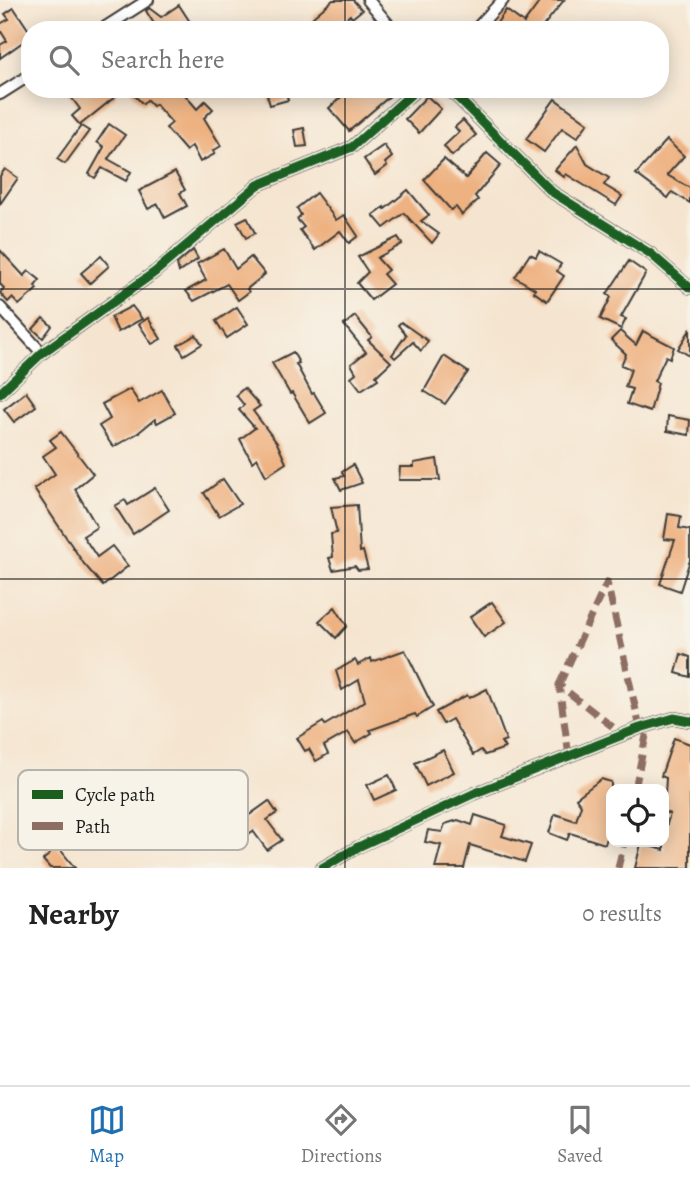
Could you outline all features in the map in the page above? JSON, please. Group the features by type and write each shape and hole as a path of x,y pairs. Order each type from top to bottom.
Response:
{"street":[{"path":"116,21 148,0"},
{"path":"368,0 386,21"},
{"path":"483,21 503,0"},
{"path":"0,94 21,81"},
{"path":"0,393 42,353 155,272 258,185 352,147 407,98"},
{"path":"458,98 552,192 651,254 690,288"},
{"path":"0,307 42,353"},
{"path":"322,868 358,847 472,794 640,728 674,718 690,721"}],"building":[{"path":"333,0 353,0 362,10 343,21 313,21 313,17"},
{"path":"541,0 564,0 547,21 525,21"},
{"path":"179,5 189,21 152,21 146,11 149,8 161,17"},
{"path":"14,8 23,21 21,43 0,58 0,45 7,41 0,30 0,24 9,19 5,14"},
{"path":"506,10 521,21 498,21"},
{"path":"72,98 114,98 80,125 72,116 80,109"},
{"path":"137,98 188,98 197,109 205,101 213,109 204,118 221,146 213,151 215,154 200,162 192,146 186,151 166,128 172,123 155,104 153,106 147,100 143,104"},
{"path":"268,98 287,98 288,100 270,105"},
{"path":"340,98 388,98 349,131 329,108"},
{"path":"425,98 429,98 441,109 419,133 405,119"},
{"path":"555,99 588,123 577,138 562,128 544,152 526,139"},
{"path":"463,120 476,135 452,156 444,146 459,132 455,127"},
{"path":"109,124 125,135 108,159 131,172 126,181 102,168 95,178 89,174 104,147 97,142"},
{"path":"81,126 89,131 65,164 57,159"},
{"path":"304,128 307,146 297,147 294,130"},
{"path":"667,140 684,156 667,175 690,188 690,203 672,192 668,198 636,174"},
{"path":"384,145 392,157 385,163 387,166 375,175 364,159"},
{"path":"577,145 587,164 609,178 604,185 622,196 616,205 555,170"},
{"path":"487,153 501,165 475,196 478,200 462,215 456,207 451,210 424,180 444,159 466,178"},
{"path":"5,169 18,178 0,204 0,176"},
{"path":"175,172 185,190 180,193 187,206 165,218 158,204 148,209 139,191"},
{"path":"408,190 429,215 421,221 439,234 432,243 404,213 384,228 373,215"},
{"path":"316,193 336,220 344,215 358,236 349,243 340,231 315,250 300,230 304,227 297,219 301,215 297,208"},
{"path":"247,217 255,233 246,238 237,222"},
{"path":"398,237 402,244 377,258 388,270 383,274 392,284 371,300 357,283 368,272 358,257"},
{"path":"224,249 236,269 251,257 265,274 238,300 227,284 194,301 186,291 206,280 197,264"},
{"path":"0,250 24,276 29,271 40,280 35,286 37,289 19,305 12,298 8,302 0,293 4,288 0,284"},
{"path":"193,250 198,259 179,272 177,264"},
{"path":"539,251 561,264 557,271 564,276 547,301 534,292 535,289 515,277 530,254 536,257"},
{"path":"101,256 109,266 90,283 81,273"},
{"path":"629,261 646,273 621,317 626,319 621,329 600,319 611,297 607,294"},
{"path":"132,306 142,319 118,332 111,317"},
{"path":"237,307 248,324 227,338 216,321"},
{"path":"355,316 372,337 368,340 391,362 376,376 378,379 361,390 351,377 356,373 351,364 366,352 344,325"},
{"path":"43,318 52,326 43,338 33,329"},
{"path":"148,318 161,339 152,344 139,324"},
{"path":"401,322 428,341 421,351 413,342 395,358 392,355 406,335 398,325"},
{"path":"690,330 690,356 678,349"},
{"path":"620,331 636,345 643,331 674,347 670,358 666,356 654,381 658,383 650,412 627,404 632,389 625,387 631,369 621,365 626,354 611,340"},
{"path":"196,335 202,344 184,355 178,345"},
{"path":"293,352 299,363 296,364 312,394 314,393 326,413 310,423 272,363"},
{"path":"444,356 468,372 445,404 424,391"},
{"path":"244,388 260,406 253,411 277,443 286,463 266,476 257,458 252,462 240,439 255,428 239,410 244,405 236,395"},
{"path":"130,389 139,403 162,390 175,413 157,423 155,419 138,433 113,447 99,426 110,419 102,404"},
{"path":"26,392 36,406 14,422 4,409"},
{"path":"668,416 690,420 689,435 667,431"},
{"path":"61,432 93,474 75,489 97,527 83,536 97,557 112,546 128,566 103,586 84,564 34,489 55,474 43,456 56,447 50,440"},
{"path":"437,459 440,480 399,480 400,467 414,467 414,463"},
{"path":"353,465 362,483 341,490 335,478 344,476 342,472"},
{"path":"223,479 240,504 219,516 204,493"},
{"path":"155,488 169,510 133,534 115,506 125,500 128,505"},
{"path":"357,505 360,552 363,551 368,569 358,570 355,566 333,570 329,558 333,557 331,534 337,533 331,507"},
{"path":"668,514 681,516 679,528 690,530 690,560 680,591 660,584 675,540 664,539"},
{"path":"492,602 506,622 484,637 470,617"},
{"path":"335,607 347,626 336,638 319,621"},
{"path":"405,650 433,707 417,717 415,714 370,730 372,733 355,743 348,732 324,746 328,754 316,761 309,749 305,751 297,738 365,701 359,680 342,690 336,671 355,660 358,665 371,658 372,662"},
{"path":"681,654 690,657 690,677 676,673"},
{"path":"487,689 506,740 501,742 505,748 485,755 481,750 473,755 452,719 443,724 436,712 467,695 469,698"},
{"path":"674,738 690,744 690,868 635,868 640,847 664,850 664,847 669,847 669,784 666,784 666,778 661,776"},
{"path":"443,750 454,772 426,786 415,763"},
{"path":"389,775 396,790 374,800 367,785"},
{"path":"601,779 611,782 606,784 605,844 570,833 567,840 549,833 555,814 576,821 581,805 576,798"},
{"path":"269,801 277,813 267,820 282,840 267,850 253,831 248,834 248,816"},
{"path":"475,815 506,825 502,836 531,845 525,862 470,845 464,868 435,868 441,845 425,842 428,830 442,832 445,824 458,820 472,825"},
{"path":"46,850 61,850 75,868 50,868 43,860 50,854"}],"marked path":[{"path":"559,685 607,582 640,728"},
{"path":"569,756 559,685 623,735"},
{"path":"636,784 648,726"},
{"path":"618,868 623,847"}],"cycle path":[{"path":"0,393 42,353 155,272 258,185 352,147 407,98"},
{"path":"458,98 552,192 651,254 690,288"},
{"path":"322,868 358,847 473,794 640,728 674,718 690,721"}]}
